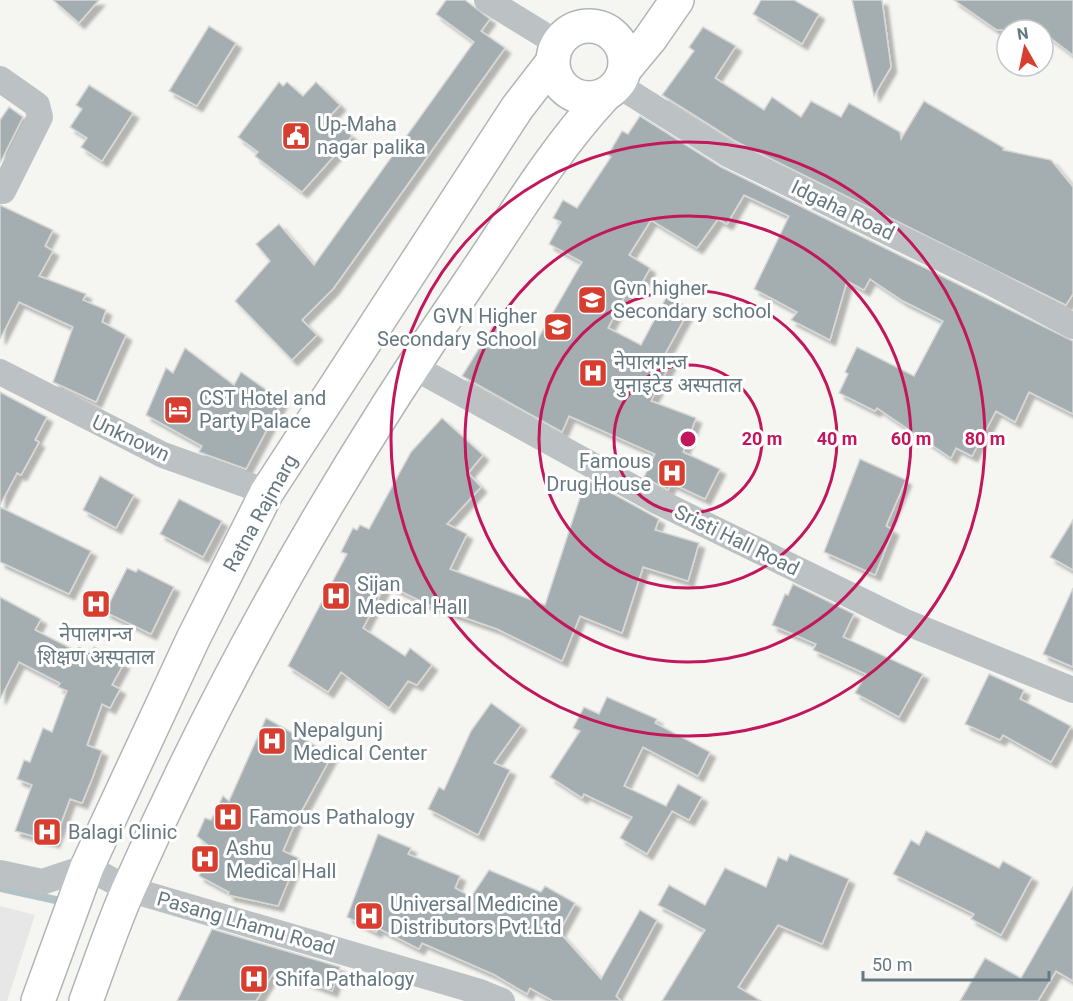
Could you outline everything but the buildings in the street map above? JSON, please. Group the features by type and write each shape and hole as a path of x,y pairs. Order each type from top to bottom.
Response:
{"highway":[{"name":"Ratna Rajmarg","path":"38,1001 87,867 193,639 267,492 517,108 594,0"},
{"path":"86,1001 128,889 227,687 316,524 412,366 559,151 650,39 677,0"},
{"path":"589,25 604,28 615,37 624,52 615,83 586,99 570,94 558,82 561,45 589,25"}],"street":[{"path":"487,0 561,45"},
{"path":"0,79 38,105 40,117 1,192"},
{"name":"Idgaha Road","path":"615,83 728,154 988,281 1073,326"},
{"name":"Sristi Hall Road","path":"412,366 678,511 903,621 1073,690"},
{"name":"Unknown","path":"0,372 163,455 267,492"},
{"path":"0,873 42,882 87,867"},
{"name":"Pasang Lhamu Road","path":"87,867 128,889 480,992 502,1001"}],"shaded area":[{"path":"0,906 35,915 7,1001 0,1001"}],"waterway":[{"path":"0,888 65,902"}],"place":[{"name":"Up-Maha nagar palika","path":"296,136"},
{"name":"Gvn higher Secondary school","path":"592,300"},
{"name":"GVN Higher Secondary School","path":"558,327"},
{"name":"नेपालगन्ज युनाइटेड अस्पताल","path":"593,373"},
{"name":"CST Hotel and Party Palace","path":"178,410"},
{"name":"Famous Drug House","path":"672,473"},
{"name":"Sijan Medical Hall","path":"336,596"},
{"name":"नेपालगन्ज शिक्षण अस्पताल","path":"96,604"},
{"name":"Nepalgunj Medical Center","path":"272,741"},
{"name":"Famous Pathalogy","path":"228,817"},
{"name":"Balagi Clinic","path":"47,832"},
{"name":"Ashu Medical Hall","path":"205,859"},
{"name":"Universal Medicine Distributors Pvt.Ltd","path":"369,916"},
{"name":"Shifa Pathalogy","path":"254,979"}]}
